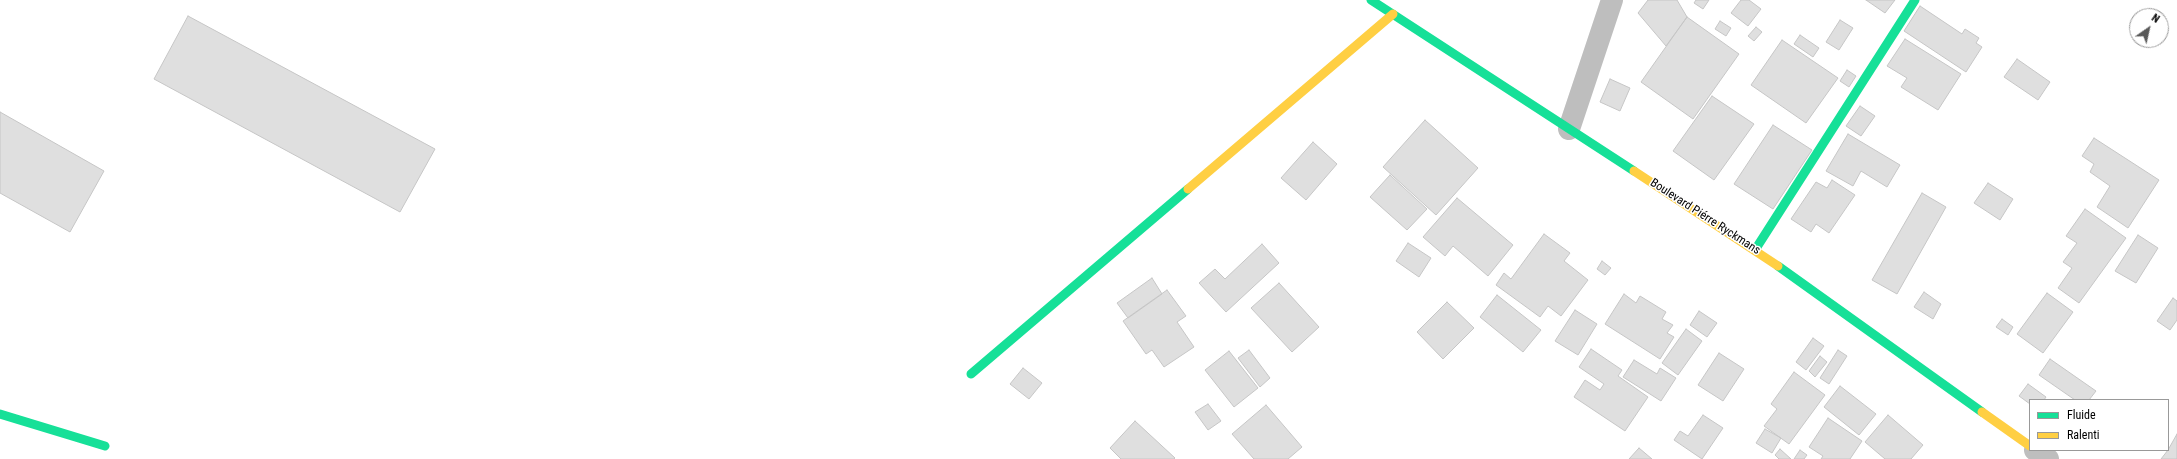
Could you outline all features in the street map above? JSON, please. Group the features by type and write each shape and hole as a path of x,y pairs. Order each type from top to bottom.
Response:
{"street":[{"name":"Boulevard Piérre Ryckmans","path":"1371,0 1755,250 2029,445"},
{"path":"1569,129 1612,0"},
{"path":"1755,250 1915,0"},
{"path":"971,374 1393,14"},
{"path":"0,414 105,446"},
{"path":"2036,451 2048,459"}],"building":[{"path":"1648,0 1677,0 1687,17 1666,46 1638,13"},
{"path":"1696,0 1709,0 1703,9 1694,3"},
{"path":"1741,0 1749,0 1761,9 1748,26 1731,13"},
{"path":"1866,0 1895,0 1885,13"},
{"path":"1920,6 1962,34 1965,29 1979,38 1976,43 1982,47 1966,72 1904,31"},
{"path":"188,16 435,149 400,212 154,79"},
{"path":"1687,17 1739,54 1693,119 1641,82"},
{"path":"1840,20 1853,28 1839,50 1826,42"},
{"path":"1720,21 1731,28 1726,36 1715,29"},
{"path":"1756,27 1762,32 1754,41 1748,36"},
{"path":"1800,35 1819,48 1813,57 1794,44"},
{"path":"1905,39 1961,74 1938,110 1901,87 1907,78 1887,66"},
{"path":"1782,40 1838,78 1806,123 1751,85"},
{"path":"2017,59 2050,82 2038,100 2004,77"},
{"path":"1847,70 1856,76 1849,87 1840,81"},
{"path":"1610,79 1630,88 1620,111 1600,102"},
{"path":"1712,96 1754,124 1714,180 1673,151"},
{"path":"1860,106 1875,116 1861,136 1846,126"},
{"path":"0,112 104,171 70,232 0,193"},
{"path":"1425,120 1478,168 1436,215 1383,167"},
{"path":"1773,125 1812,150 1773,209 1734,184"},
{"path":"1848,134 1900,165 1887,187 1861,171 1853,186 1826,171"},
{"path":"2094,138 2159,180 2128,228 2097,207 2110,186 2090,172 2094,164 2082,156"},
{"path":"1313,142 1337,164 1306,200 1281,178"},
{"path":"1390,175 1427,209 1407,230 1370,197"},
{"path":"1832,180 1855,195 1829,233 1816,224 1811,232 1791,219 1816,182 1827,188"},
{"path":"1988,183 2013,199 2000,220 1974,203"},
{"path":"1922,193 1946,207 1897,294 1872,280"},
{"path":"1457,198 1513,245 1488,276 1453,246 1445,256 1423,237"},
{"path":"2085,209 2126,238 2079,303 2058,288 2072,268 2063,262 2077,243 2066,236"},
{"path":"1544,234 1570,253 1564,261 1588,280 1561,316 1548,306 1540,317 1496,285 1504,273 1511,279"},
{"path":"2138,235 2158,248 2136,283 2115,271"},
{"path":"1408,243 1431,258 1419,277 1396,261"},
{"path":"1262,244 1279,263 1226,312 1199,283 1215,269 1225,279"},
{"path":"1602,261 1611,268 1605,275 1597,269"},
{"path":"1152,278 1162,294 1128,318 1117,303"},
{"path":"1279,283 1319,327 1292,352 1251,308"},
{"path":"1167,290 1186,316 1177,322 1194,347 1164,367 1152,350 1146,354 1123,321"},
{"path":"1924,292 1941,304 1933,319 1914,307"},
{"path":"2047,293 2073,312 2043,353 2017,334"},
{"path":"1624,294 1636,303 1640,296 1666,312 1662,319 1673,325 1667,333 1674,337 1660,359 1605,324"},
{"path":"1497,295 1541,330 1523,352 1480,317"},
{"path":"2173,298 2177,301 2177,320 2170,330 2157,321"},
{"path":"1447,302 1474,328 1443,359 1417,332"},
{"path":"1575,310 1597,324 1578,355 1555,341"},
{"path":"1699,311 1717,323 1707,337 1690,325"},
{"path":"2002,319 2013,327 2008,335 1996,327"},
{"path":"1686,329 1702,341 1678,375 1662,363"},
{"path":"1813,338 1824,346 1806,370 1796,362"},
{"path":"1591,349 1622,370 1618,376 1648,397 1625,431 1574,397 1585,380 1600,390 1604,384 1579,367"},
{"path":"1249,350 1270,378 1260,387 1238,358"},
{"path":"1838,350 1847,356 1829,384 1820,378"},
{"path":"1229,351 1258,388 1234,407 1205,370"},
{"path":"1719,353 1744,369 1723,401 1698,385"},
{"path":"1820,356 1827,362 1815,377 1809,371"},
{"path":"2050,359 2096,391 2090,399 2074,399 2039,375"},
{"path":"1634,360 1657,374 1660,368 1676,378 1661,401 1623,377"},
{"path":"1023,368 1042,383 1029,399 1010,384"},
{"path":"1794,372 1825,395 1789,444 1764,426 1777,409 1771,404"},
{"path":"2028,384 2046,397 2045,399 2029,399 2029,403 2019,396"},
{"path":"1840,386 1876,414 1859,435 1824,407"},
{"path":"1208,404 1221,421 1208,430 1195,412"},
{"path":"1266,405 1302,447 1288,459 1254,459 1232,434"},
{"path":"1703,415 1723,428 1702,459 1674,440 1680,431 1688,436"},
{"path":"1888,415 1923,445 1911,459 1885,459 1865,442"},
{"path":"1828,418 1862,441 1850,459 1821,459 1823,456 1809,447"},
{"path":"1135,421 1175,458 1121,459 1110,448"},
{"path":"1765,429 1781,438 1772,453 1756,443"},
{"path":"2177,434 2177,459 2161,459 2167,451 2169,451"},
{"path":"1639,448 1652,459 1629,459"},
{"path":"1780,449 1791,459 1779,459 1775,455"},
{"path":"1800,450 1807,455 1804,459 1794,459"}],"traffic: fast":[{"path":"1371,0 1634,171"},
{"path":"1755,250 1915,0"},
{"path":"971,374 1188,189"},
{"path":"1778,266 1982,412"},
{"path":"0,414 105,446"}],"traffic: slow":[{"path":"1188,189 1393,14"},
{"path":"1634,171 1778,266"},
{"path":"1982,412 2029,445"}]}
